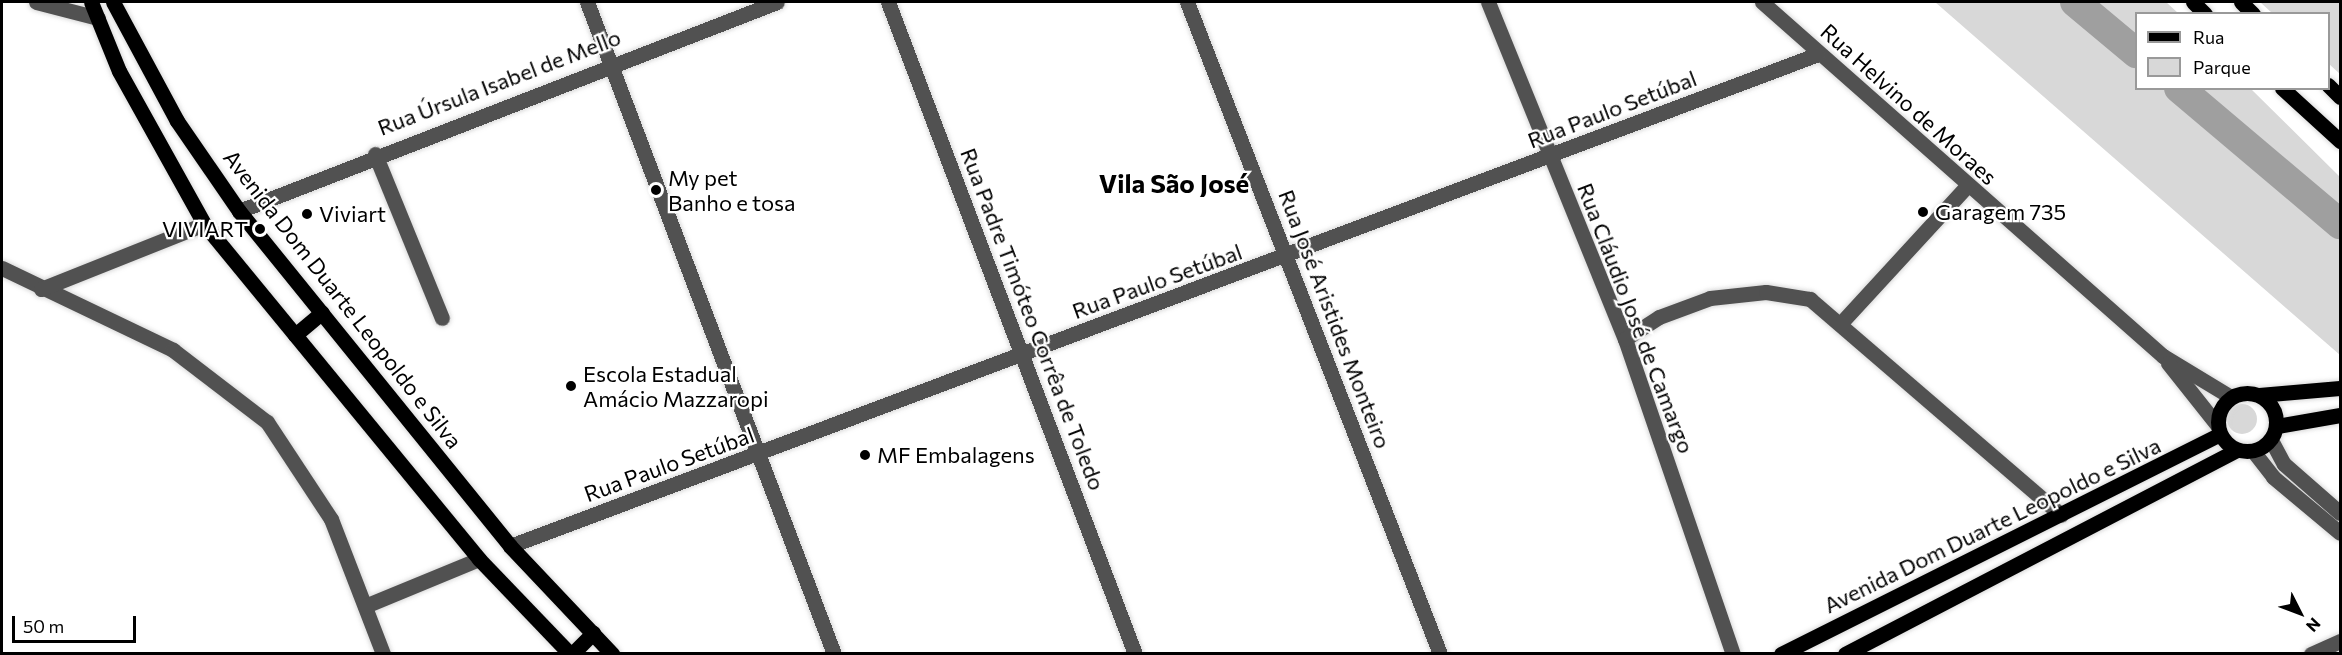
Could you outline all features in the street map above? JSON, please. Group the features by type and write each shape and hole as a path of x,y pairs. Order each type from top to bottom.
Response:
{"main road":[{"path":"91,2 153,134 204,224 479,559 571,654 593,633"},
{"name":"Avenida Dom Duarte Leopoldo e Silva","path":"115,3 177,121 239,211 510,546 612,654"},
{"path":"2284,90 2340,141"},
{"path":"153,134 177,121"},
{"path":"295,335 321,312"},
{"path":"2340,388 2231,397 2220,410 2219,430 2237,450 2253,451 2274,433 2340,415"},
{"path":"2259,395 2273,407 2274,433"},
{"name":"Avenida Dom Duarte Leopoldo e Silva","path":"1781,654 2061,515 2219,430"},
{"name":"Avenida Dom Duarte Leopoldo e Silva","path":"1845,654 2237,450"},
{"path":"2061,515 2072,537"}],"street":[{"path":"36,2 98,18"},
{"path":"587,2 834,654"},
{"name":"Rua Úrsula Isabel de Mello","path":"239,211 375,154 610,63 777,2"},
{"name":"Rua Padre Timóteo Corrêa de Toledo","path":"888,2 1135,654"},
{"name":"Rua José Aristides Monteiro","path":"1187,2 1440,654"},
{"name":"Rua Cláudio José de Camargo","path":"1488,2 1625,339 1733,654"},
{"name":"Rua Helvino de Moraes","path":"1762,2 1966,186 2163,356 2231,397"},
{"name":"Rua Paulo Setúbal","path":"510,546 758,456 1818,54"},
{"path":"375,154 442,318"},
{"path":"1840,324 1966,186"},
{"path":"41,289 204,224"},
{"path":"2,268 41,289 172,350 267,422 331,519 383,654"},
{"path":"1625,339 1659,317 1710,298 1766,292 1810,299 2061,515"},
{"name":"Rua Helvino de Moraes","path":"2163,356 2219,430"},
{"path":"2274,433 2284,464 2340,513"},
{"path":"2253,451 2273,477 2340,532"},
{"path":"365,606 479,559"},
{"path":"2311,654 2340,641"}],"green space":[{"path":"1935,2 2166,2 2177,12 2135,12 2135,90 2252,90 2340,177 2340,355"},
{"path":"2260,2 2340,2 2340,74 2330,65 2330,12 2271,12"},
{"path":"2242,404 2248,405 2256,413 2256,425 2248,433 2242,434 2236,433 2228,425 2227,419 2228,413 2236,405"}],"waterway":[{"path":"2075,2 2135,52"},
{"path":"2181,90 2340,224"}],"place":[{"name":"My pet Banho e tosa","path":"656,190"},
{"name":"Garagem 735","path":"1923,212"},
{"name":"Viviart","path":"307,214"},
{"name":"VIVIART","path":"260,229"},
{"name":"Escola Estadual Amácio Mazzaropi","path":"571,386"},
{"name":"MF Embalagens","path":"865,455"}],"district":[{"name":"Vila São José","path":"1174,183"}]}
